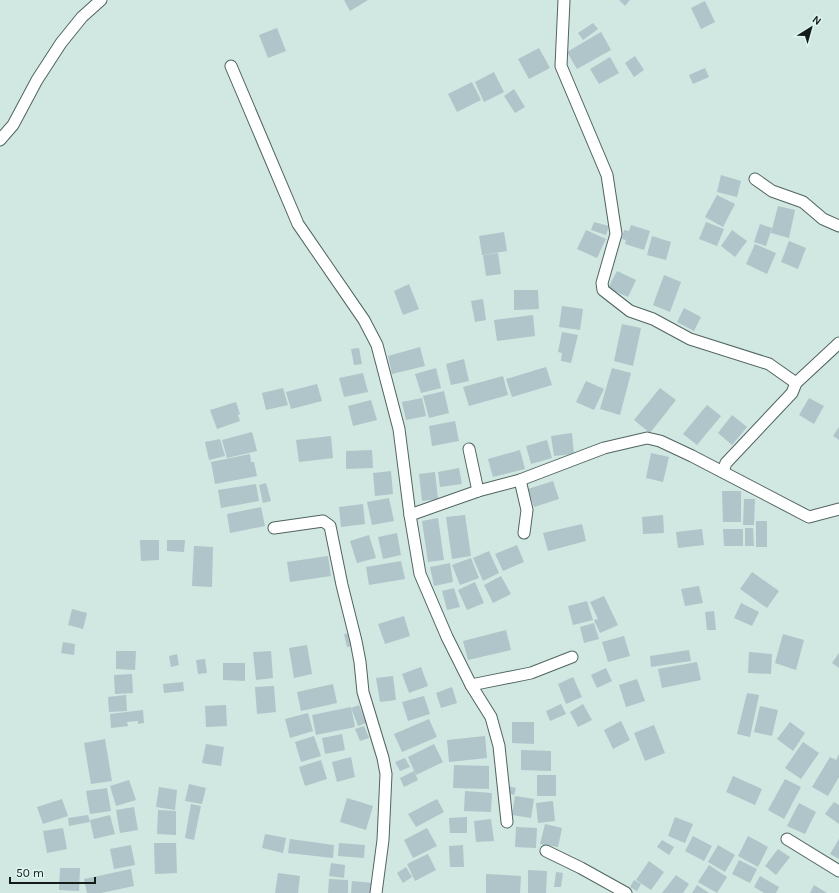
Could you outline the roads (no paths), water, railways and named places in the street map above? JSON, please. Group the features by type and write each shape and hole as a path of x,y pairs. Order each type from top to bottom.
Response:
{"street":[{"path":"0,140 13,125 37,80 61,42 82,16 101,0"},
{"path":"564,0 561,66 607,175 616,234 602,283 603,290 630,310 653,319 690,340 769,364 796,383"},
{"path":"231,66 298,224 364,320 377,345 399,429 410,515 420,574 447,637 471,685 491,717 499,746 507,822"},
{"path":"755,179 772,191 803,202 824,219 839,226"},
{"path":"723,471 726,463 792,393 796,383 839,343"},
{"path":"410,515 478,492 520,480 604,448 647,438 660,440 809,516 839,509"},
{"path":"469,448 478,492"},
{"path":"520,480 527,510 524,533"},
{"path":"274,528 323,521 330,526 342,585 359,655 363,692 383,758 386,774 383,840 376,893"},
{"path":"471,685 531,673 572,657"},
{"path":"786,840 839,871"},
{"path":"546,852 581,868 626,893"}]}
